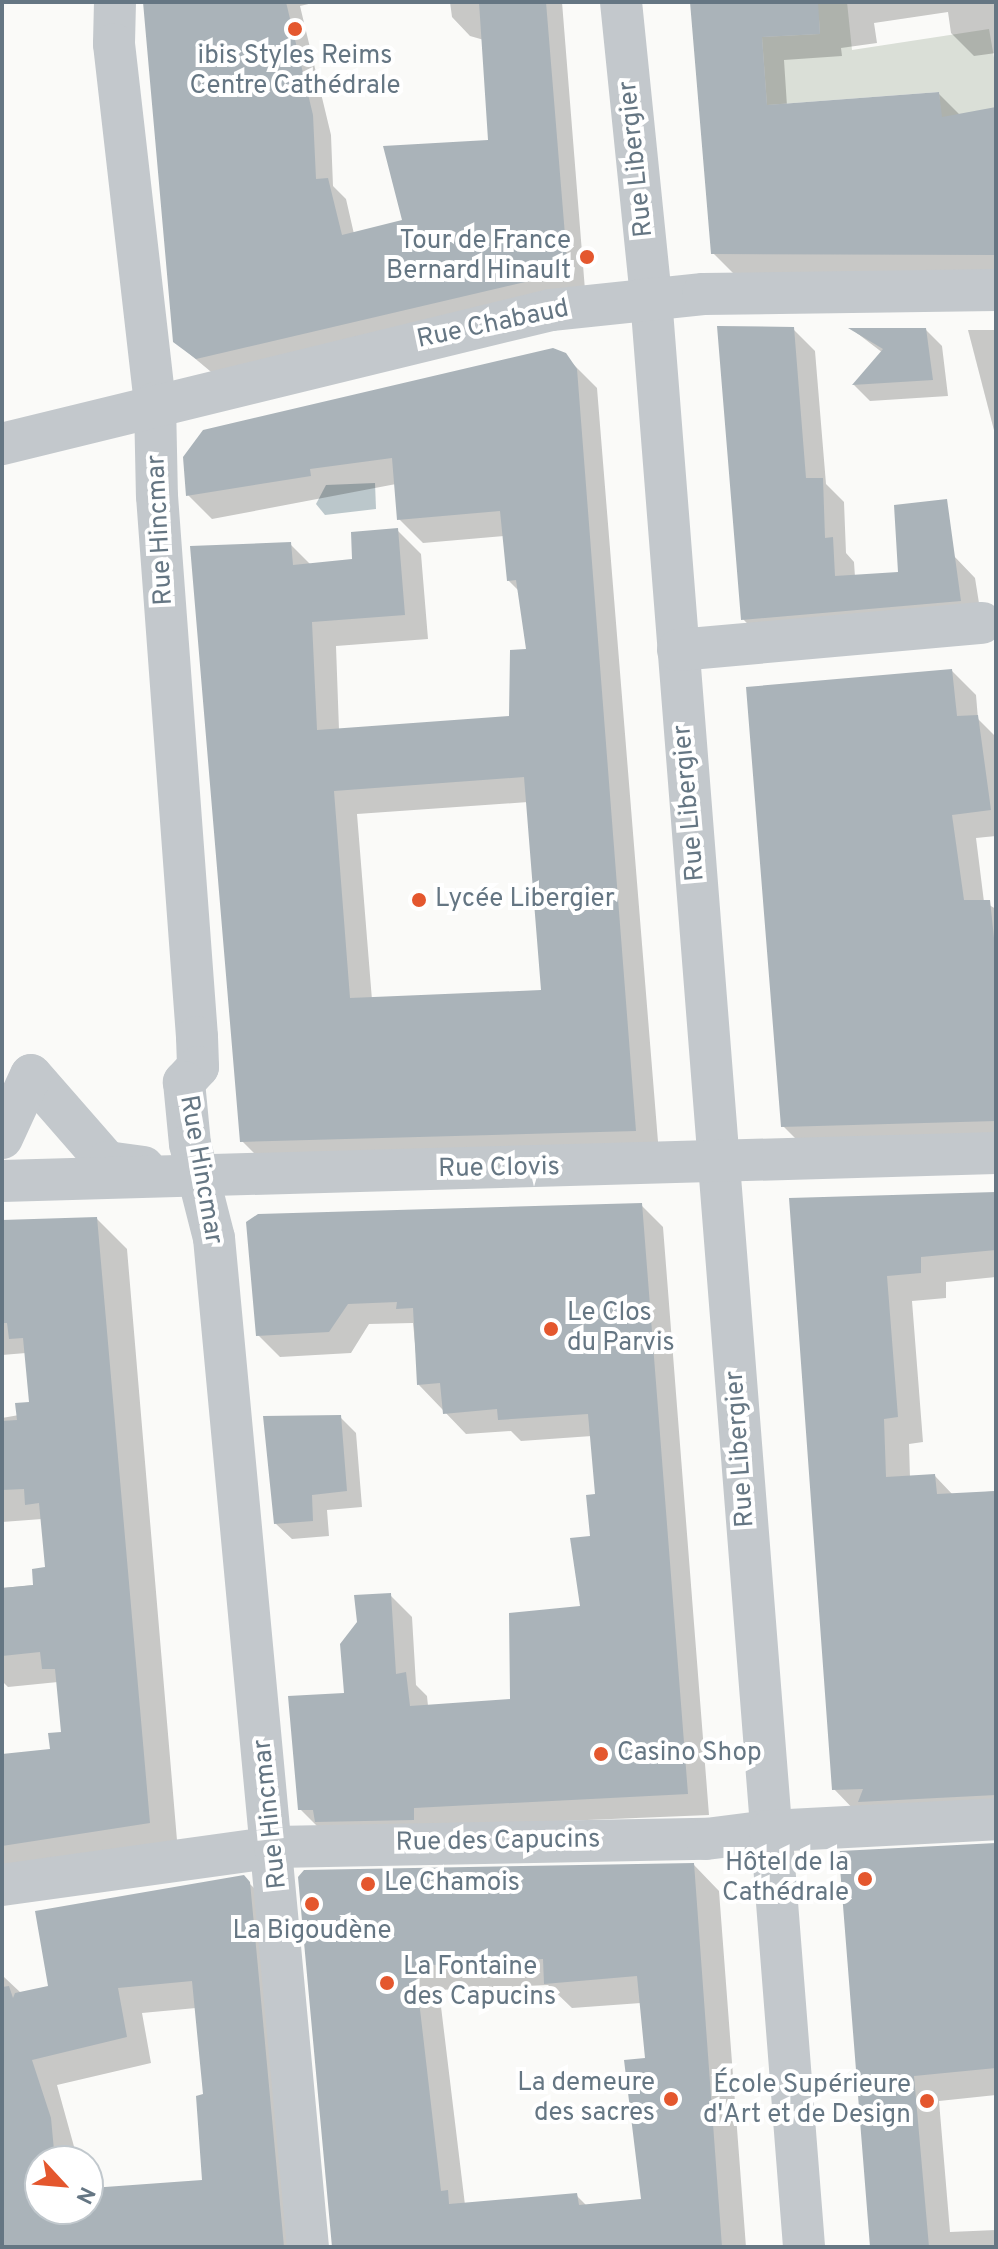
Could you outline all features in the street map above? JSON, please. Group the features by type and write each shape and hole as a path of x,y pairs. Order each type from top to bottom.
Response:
{"street":[{"name":"Rue Hincmar","path":"115,2 114,44 155,403 157,496 197,1037 198,1067 184,1082 190,1144 201,1176 214,1238 275,1847 308,2247"},
{"name":"Rue Libergier","path":"621,2 651,298 804,2247"},
{"name":"Rue Chabaud","path":"2,444 155,403 551,310 651,298 996,290"},
{"path":"678,650 982,623"},
{"path":"2,1138 31,1075 107,1162 201,1176"},
{"name":"Rue Clovis","path":"2,1181 996,1153"},
{"name":"Rue des Capucins","path":"2,1885 275,1847 706,1839 770,1831 996,1819"}],"shaded area":[{"path":"792,2 847,2 852,50 989,29 996,69 996,182 941,117 939,92 767,105 762,37 820,34 819,19"},
{"path":"375,483 376,509 325,515 316,504 326,485"}],"building":[{"path":"143,2 286,2 313,115 316,179 328,178 342,235 402,220 383,146 488,140 479,2 546,2 568,272 196,359 173,342"},
{"path":"690,2 818,2 820,34 762,37 767,105 939,92 942,117 996,107 996,255 711,254"},
{"path":"717,326 794,327 806,478 823,478 825,538 833,537 835,576 898,572 894,505 947,499 961,601 741,620"},
{"path":"848,328 926,328 933,380 852,385 883,349"},
{"path":"553,348 566,353 577,369 636,1131 240,1142 190,546 291,542 293,565 352,559 351,532 398,528 405,615 312,622 317,730 509,716 510,650 526,649 516,580 507,581 500,511 397,520 392,458 310,469 311,476 186,496 183,457 203,430","holes":["524,777 541,990 350,998 334,791"]},
{"path":"952,669 957,716 978,715 991,810 952,815 964,900 990,900 996,957 996,1121 781,1127 746,687"},
{"path":"996,1192 996,1250 921,1257 921,1273 887,1276 898,1417 884,1419 886,1477 935,1474 937,1494 996,1491 996,1795 858,1802 863,1789 832,1790 789,1198"},
{"path":"642,1203 688,1794 414,1808 414,1820 315,1822 313,1810 298,1810 288,1696 344,1693 340,1644 357,1622 354,1595 391,1593 396,1674 406,1672 410,1706 510,1699 509,1613 580,1606 570,1538 590,1536 586,1495 595,1494 588,1414 498,1420 497,1409 443,1414 440,1383 417,1385 413,1308 396,1309 397,1302 348,1304 329,1332 256,1336 246,1222 258,1214"},
{"path":"97,1217 150,1823 2,1846 2,1754 50,1749 48,1733 61,1732 55,1669 42,1669 40,1652 2,1656 2,1588 33,1585 32,1569 45,1567 39,1503 25,1505 24,1489 2,1490 2,1421 17,1420 15,1403 29,1402 23,1338 9,1339 7,1323 2,1323 2,1220"},
{"path":"341,1415 347,1491 312,1495 313,1521 274,1524 263,1416"},
{"path":"996,1843 996,2068 914,2076 929,2247 870,2247 840,1851"},
{"path":"694,1863 722,2247 332,2247 298,1877 304,1870","holes":["543,1959 544,1984 637,1976 645,2058 624,2060 641,2199 579,2205 577,2193 449,2204 448,2190 441,2191 415,1966"]},
{"path":"244,1875 250,1882 284,2247 2,2247 2,1987 9,1986 13,1998 15,1993 48,1986 35,1911","holes":["192,1981 203,2094 196,2096 202,2180 104,2187 104,2225 24,2225 24,2145 54,2145 51,2118 32,2060 127,2037 118,1988"]}],"place":[{"name":"ibis Styles Reims Centre Cathédrale","path":"295,29"},
{"name":"Tour de France Bernard Hinault","path":"587,257"},
{"name":"Lycée Libergier","path":"419,900"},
{"name":"Le Clos du Parvis","path":"551,1329"},
{"name":"Casino Shop","path":"601,1754"},
{"name":"Hôtel de la Cathédrale","path":"865,1879"},
{"name":"Le Chamois","path":"368,1884"},
{"name":"La Bigoudène","path":"312,1904"},
{"name":"La Fontaine des Capucins","path":"387,1983"},
{"name":"La demeure des sacres","path":"671,2099"},
{"name":"École Supérieure d'Art et de Design","path":"927,2101"}]}
